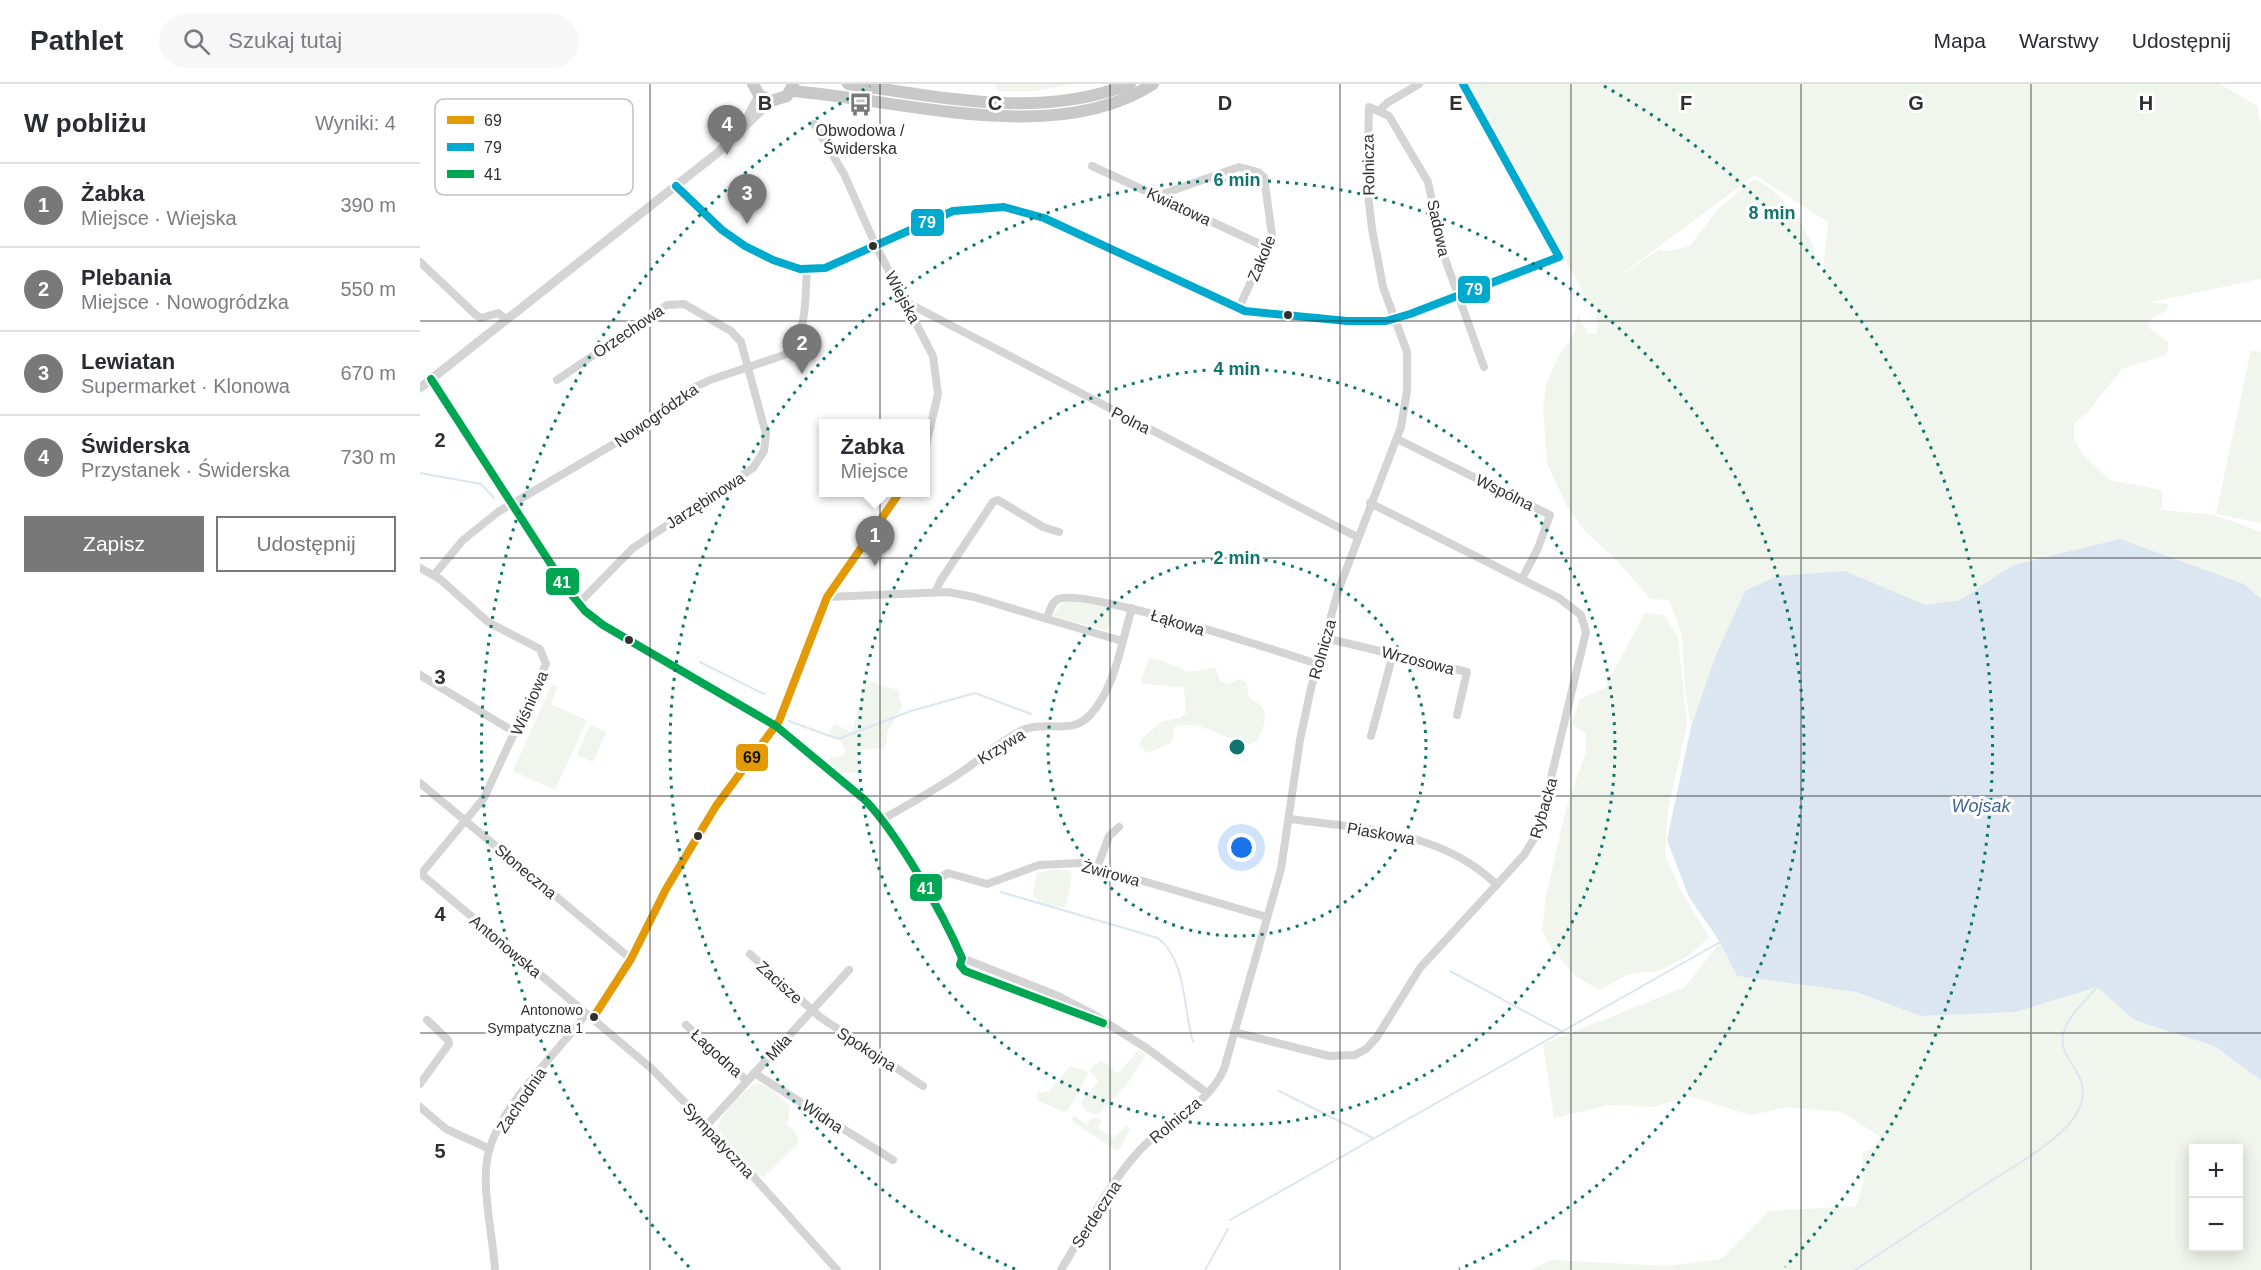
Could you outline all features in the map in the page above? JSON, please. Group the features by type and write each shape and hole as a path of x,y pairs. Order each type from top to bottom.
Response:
{"main road":[{"path":"848,84 1006,104 1066,100 1102,94 1130,84"},
{"path":"756,90 771,101 783,99 792,88 1018,117 1082,110 1126,97 1153,84"}],"street":[{"path":"1380,110 1387,103 1419,84"},
{"path":"676,186 722,230 745,246 773,260 807,270 825,268 953,212 992,206 1015,209 1044,218 1239,308 1263,314 1331,320 1396,319 1560,257 1463,84"},
{"path":"740,132 756,90"},
{"path":"420,388 676,186 740,132 771,101"},
{"name":"Rolnicza","path":"1132,1159 1151,1139 1207,1093 1221,1075 1281,869 1300,740 1325,638 1357,537 1397,439 1404,415 1408,375 1407,352 1380,273 1368,202 1368,107 1380,110"},
{"name":"Sadowa","path":"1380,110 1389,116 1428,182 1444,256 1484,367"},
{"name":"Wiejska","path":"814,124 844,174 876,246 930,347 937,370 936,410 930,431"},
{"name":"Kwiatowa","path":"1092,166 1266,247"},
{"name":"Zakole","path":"1157,196 1239,167 1258,172 1266,182 1273,225 1272,235 1239,308"},
{"path":"420,262 476,315 481,318 498,313 506,319"},
{"name":"Nowogródzka","path":"434,575 463,540 513,502 635,432 693,387 784,355 795,345 801,329 807,270"},
{"name":"Polna","path":"906,302 1357,537"},
{"name":"Orzechowa","path":"557,380 667,305 678,303 693,308 736,335 744,347 748,366"},
{"name":"Jarzębinowa","path":"578,604 633,548 744,475 759,461 766,444 766,434 748,366"},
{"path":"431,379 578,604 603,625 776,726 865,800 881,820 924,887 962,958 962,969 971,975 1103,1023 1148,1049 1207,1093"},
{"name":"Wspólna","path":"1397,439 1550,515 1538,548 1522,579"},
{"path":"589,1016 631,959 666,889 716,806 776,726 827,597 897,497"},
{"path":"935,592 993,502 998,500 1043,527 1059,532"},
{"name":"Rybacka","path":"1234,1032 1329,1056 1354,1055 1366,1049 1377,1037 1420,968 1534,843 1538,832 1586,625 1574,607 1370,503"},
{"name":"Wiśniowa","path":"421,568 434,575 480,616 543,652 545,668 491,787 467,822 421,874"},
{"path":"827,597 935,592 974,597 1122,641"},
{"name":"Łąkowa","path":"1047,619 1053,603 1062,598 1131,608 1318,664"},
{"name":"Krzywa","path":"881,820 958,774 1020,732 1038,726 1071,727 1084,720 1107,691 1131,608"},
{"name":"Wrzosowa","path":"1325,638 1467,672 1457,715"},
{"path":"1371,736 1393,654"},
{"path":"420,675 516,733"},
{"name":"Słoneczna","path":"420,783 631,959"},
{"name":"Piaskowa","path":"1290,819 1403,834 1452,852 1475,865 1497,885"},
{"path":"1097,868 1109,836 1119,827"},
{"name":"Żwirowa","path":"924,887 948,873 987,884 1039,865 1074,863 1267,917"},
{"name":"Antonowska","path":"421,874 589,1016"},
{"name":"Zacisze","path":"750,954 812,1010"},
{"name":"Miła","path":"707,1125 849,970"},
{"name":"Spokojna","path":"812,1010 846,1036 923,1086"},
{"name":"Sympatyczna","path":"589,1016 652,1069 707,1125 837,1270"},
{"name":"Zachodnia","path":"495,1270 486,1175 490,1149 518,1099 589,1016"},
{"path":"420,1084 449,1044 448,1040 427,1020"},
{"name":"Łagodna","path":"686,1025 747,1081"},
{"name":"Widna","path":"754,1073 892,1160"},
{"path":"420,1107 446,1129 490,1149"},
{"name":"Serdeczna","path":"1061,1270 1132,1159"}],"shaded area":[{"path":"994,84 1073,84 1036,91 998,91"},
{"path":"1470,84 2220,84 2257,106 2261,126 2261,279 2147,303 2168,304 2167,311 2154,316 2148,327 2168,342 2168,351 2165,355 2122,369 2087,413 2074,423 2074,439 2082,454 2110,480 2162,490 2162,510 2215,515 2261,532 2261,599 2244,584 2199,569 2013,565 1960,600 1926,605 1845,571 1745,591 1715,657 1691,727 1685,689 1682,634 1669,600 1651,599 1615,559 1584,530 1567,507 1547,463 1543,408 1547,381 1560,354 1573,336 1578,315 1588,334 1597,333 1596,306 1587,300","holes":["1755,175 1828,222 1822,279 1811,242 1801,224 1780,197 1754,179 1717,210 1690,246 1671,251 1658,250 1610,283"]},
{"path":"2251,350 2261,352 2261,523 2216,514"},
{"path":"1065,601 1106,606 1112,612 1110,626 1106,630 1054,617 1053,614"},
{"path":"1645,613 1664,615 1678,637 1687,725 1668,809 1665,855 1681,891 1709,937 1690,955 1658,971 1629,974 1599,990 1574,975 1552,949 1542,930 1546,896 1566,809 1586,751 1586,733 1572,724 1580,699 1604,689"},
{"path":"1149,658 1187,671 1216,668 1220,681 1227,684 1240,679 1247,684 1249,698 1261,706 1265,716 1257,741 1247,745 1203,727 1184,725 1174,727 1172,742 1148,753 1139,746 1141,739 1162,721 1180,718 1186,713 1184,687 1143,684 1141,680"},
{"path":"871,682 898,690 902,707 887,732 887,744 883,748 862,750 859,759 862,772 842,773 827,762 830,758 843,755 846,750 840,740 830,736 829,731 835,724 850,732 853,729 863,687"},
{"path":"552,684 558,686 551,704 587,720 555,790 513,771"},
{"path":"590,725 606,732 593,762 577,755"},
{"path":"1056,869 1069,870 1072,875 1066,906 1048,905 1033,895 1037,873"},
{"path":"1720,942 1737,976 1856,992 1921,1016 2016,1012 2097,987 2134,1020 2214,1046 2261,1080 2261,1270 1531,1270 1551,1260 1666,1266 1721,1259 1769,1211 1856,1206 1864,1179 1862,1152 1873,1149 1881,1137 1842,1112 1787,1107 1750,1115 1689,1096 1653,1107 1609,1105 1554,1118 1543,1044 1685,987"},
{"path":"1139,1050 1146,1054 1125,1087 1097,1115 1086,1111 1081,1102 1099,1081 1089,1071 1100,1061 1108,1064 1115,1073 1119,1072"},
{"path":"1070,1066 1087,1071 1088,1074 1068,1110 1063,1112 1037,1100 1037,1093 1049,1091"},
{"path":"759,1083 773,1090 790,1107 787,1125 796,1133 799,1142 764,1177 756,1174 717,1129 723,1115 734,1102 746,1090"},
{"path":"1074,1115 1086,1125 1092,1118 1100,1119 1102,1121 1098,1128 1113,1138 1127,1126 1130,1129 1119,1150 1116,1150 1075,1123 1072,1120"}],"water":[{"name":"Wojsak","path":"2120,539 2244,584 2261,599 2261,1080 2214,1046 2134,1020 2097,987 2016,1012 1921,1016 1856,992 1737,976 1720,942 1689,897 1667,840 1691,727 1715,657 1745,591 1777,576 1845,571 1926,605 1960,600 2013,565"}],"waterway":[{"path":"420,473 481,484 494,498"},
{"path":"700,662 764,694"},
{"path":"789,721 838,739 911,711 975,693 1031,714"},
{"path":"1001,892 1158,938 1174,959 1179,972 1193,1042"},
{"path":"1230,1220 1720,942"},
{"path":"1450,971 1563,1032"},
{"path":"1855,1270 2020,1163 2048,1143 2071,1121 2078,1111 2082,1098 2082,1087 2065,1051 2064,1031 2074,1013 2097,987"},
{"path":"1279,1091 1373,1138"},
{"path":"1205,1270 1228,1229"}],"transit line":[{"name":"79","path":"676,186 722,230 745,246 773,260 800,269 825,268 953,211 1004,207 1044,218 1245,311 1347,321 1386,321 1559,257 1463,84"},
{"name":"41","path":"431,379 567,589 585,611 603,625 776,726 865,800 891,833 919,875 954,940 962,958 960,965 965,971 1103,1023"},
{"name":"69","path":"593,1018 631,959 666,889 716,806 779,721 827,597 897,497"}],"place":[{"name":"Obwodowa / Świderska","path":"860,105"},
{"name":"Świderska","path":"727,155"},
{"name":"Lewiatan","path":"747,224"},
{"name":"Plebania","path":"802,374"},
{"name":"Żabka","path":"875,566"},
{"name":"Antonowo Sympatyczna 1","path":"594,1017"}]}
